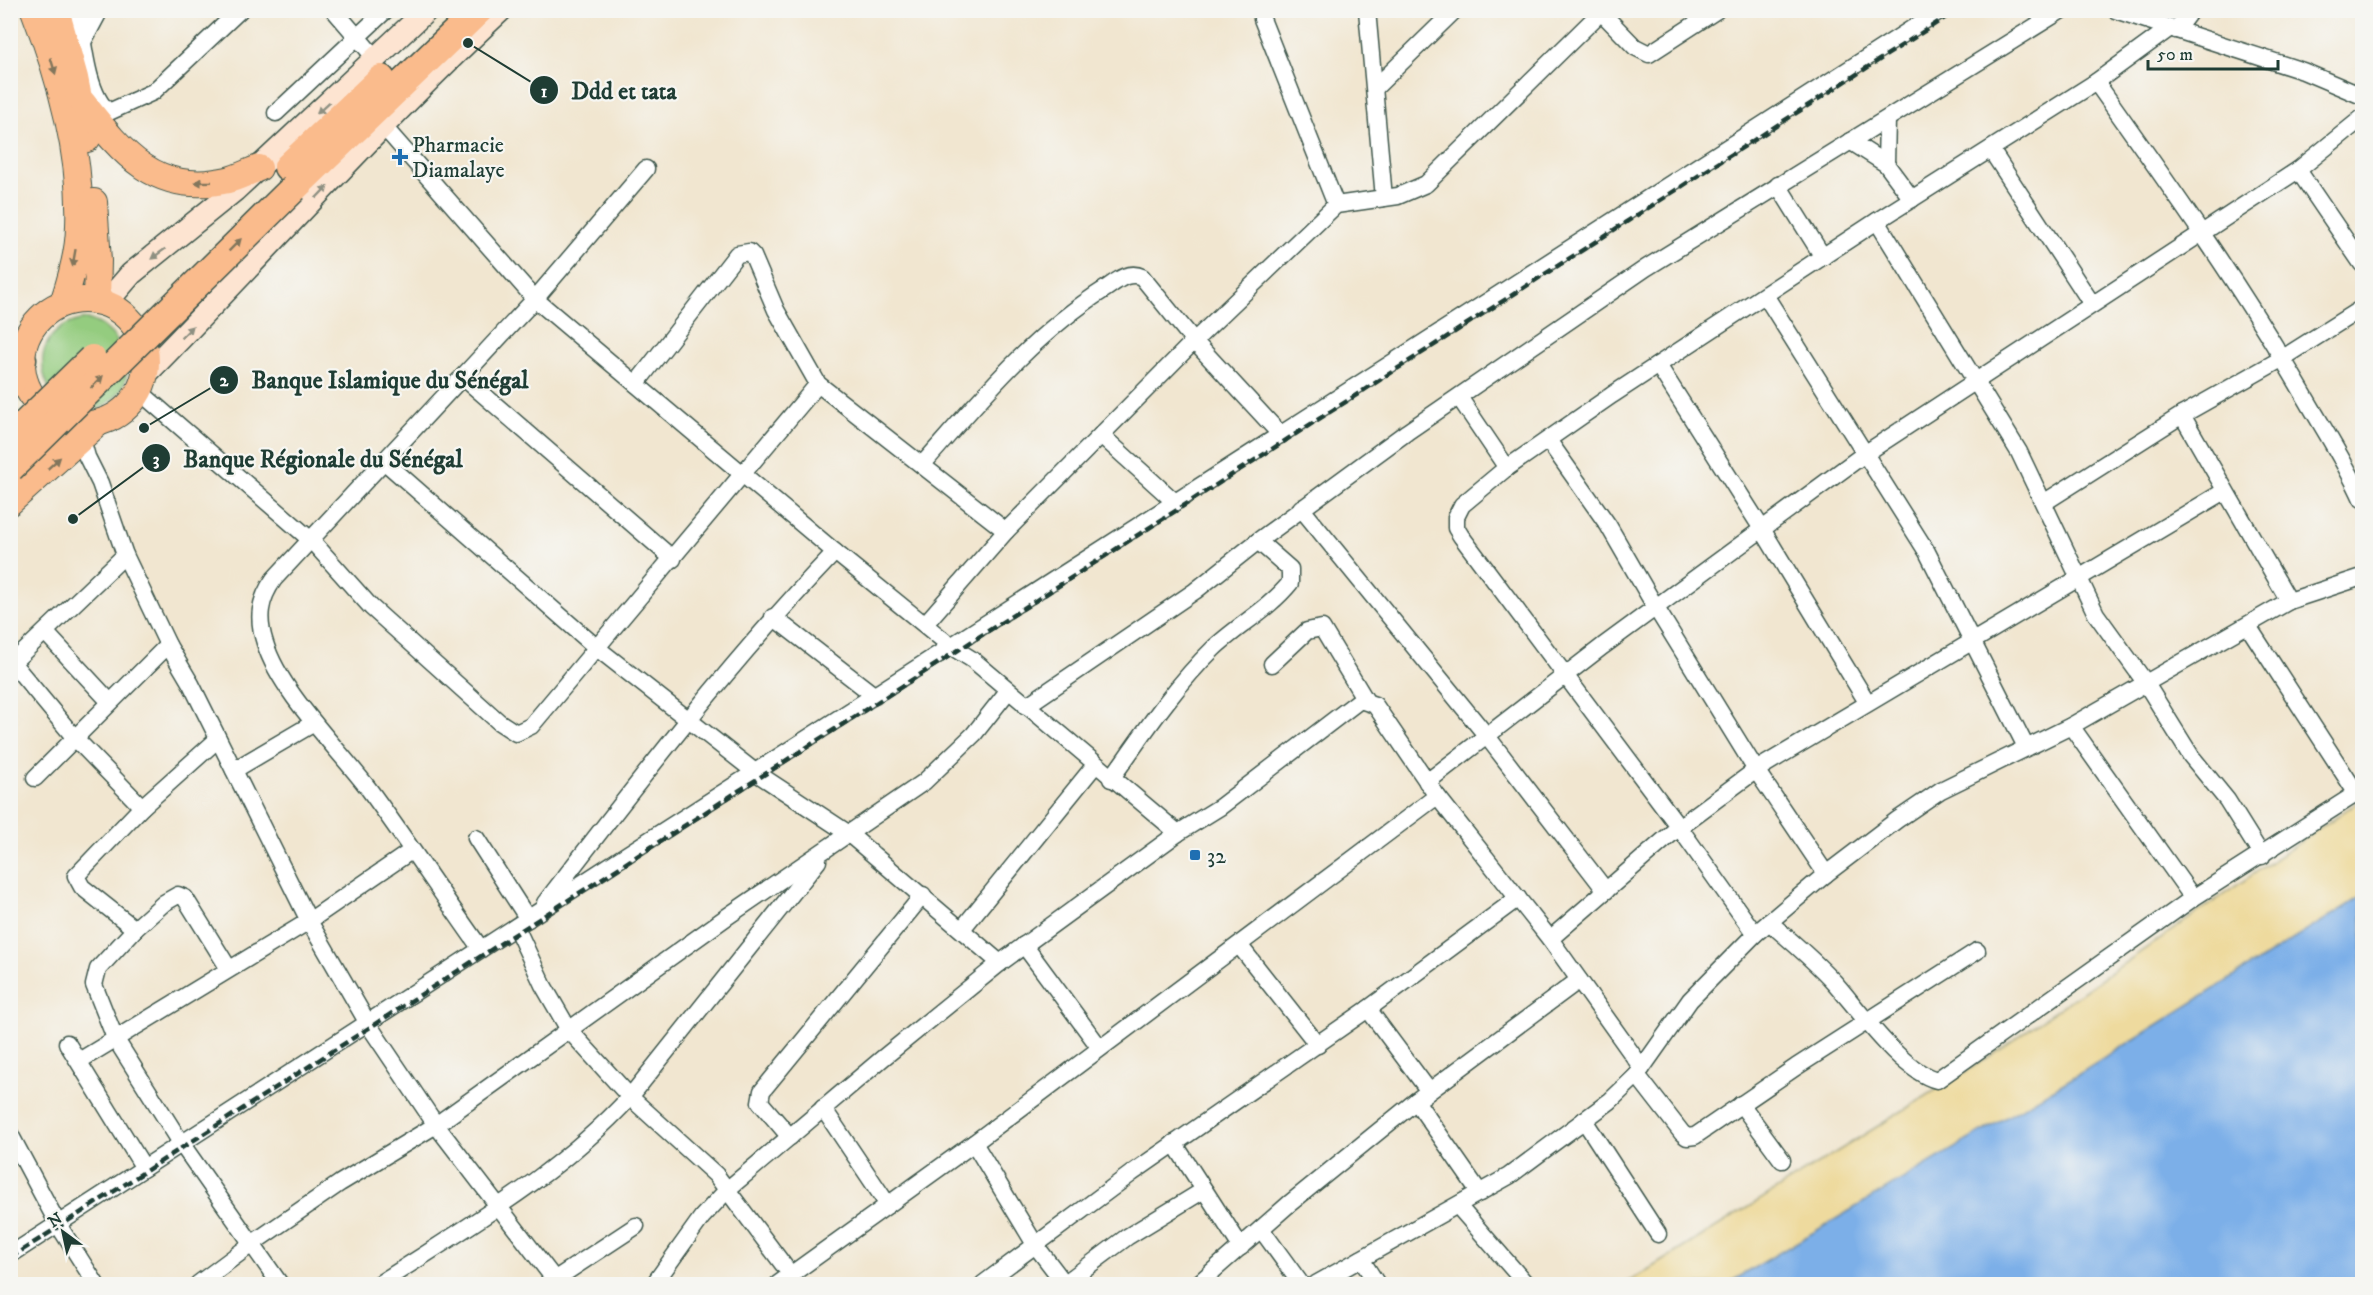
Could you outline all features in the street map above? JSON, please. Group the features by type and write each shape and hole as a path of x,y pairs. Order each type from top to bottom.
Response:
{"highway":[{"path":"365,107 451,10"},
{"path":"10,439 278,176 365,107 479,10"},
{"path":"10,468 278,176"}],"main road":[{"path":"34,10 61,94 75,164 79,202 79,229 70,282 63,303"},
{"path":"56,10 81,100 92,181 102,302"},
{"path":"81,100 112,141 128,157 148,171 199,184 230,179 278,176"},
{"path":"10,502 86,429 122,411 143,382 147,356 143,339 134,324 122,311 102,302 80,300 63,303 38,320 27,336 16,372 22,374 33,399 54,417 86,429"}],"street":[{"path":"78,10 91,80 102,107 109,112 153,92 240,10"},
{"path":"84,40 100,10"},
{"path":"334,10 359,36 376,59"},
{"path":"276,113 386,10"},
{"path":"427,10 376,59 365,107 143,382 312,541 371,607 507,730 523,732 531,726 673,560 818,384"},
{"path":"365,107 423,84 501,10"},
{"path":"1367,10 1384,198"},
{"path":"1375,88 1455,10"},
{"path":"925,624 1006,531 1194,341 1336,205 1398,196 1426,184 1602,11 1635,47 1648,54 1717,10"},
{"path":"10,1255 367,1022 1941,10"},
{"path":"1026,706 1195,591 1302,508 1646,268 2062,10"},
{"path":"2115,10 2303,71 2362,96"},
{"path":"1755,934 1679,827 1456,528 1456,517 1462,505 1507,468 1876,221 2096,82 2173,29 2191,10"},
{"path":"1262,19 1336,205"},
{"path":"2096,82 2202,231 2283,358 2362,499"},
{"path":"365,107 535,299 835,552 952,647 973,660 1111,779 1178,833"},
{"path":"476,838 527,920 543,985 569,1030 630,1097 728,1189 785,1280 974,1143 1239,945 1432,789 1486,735 1863,455 2298,170 2362,118"},
{"path":"1886,164 1887,119"},
{"path":"1850,141 1886,164 1912,199"},
{"path":"1991,150 2092,304"},
{"path":"481,949 367,787 315,723 272,660 260,625 260,606 264,592 535,299 646,169"},
{"path":"2298,170 2362,264"},
{"path":"102,302 131,274 197,223 278,176"},
{"path":"1778,185 1823,257"},
{"path":"1876,221 2019,452 2045,502 2096,614 2145,682 2191,756 2227,800 2262,856"},
{"path":"636,384 737,254 743,251 753,255 776,310 818,384 1006,531"},
{"path":"922,465 1041,336 1066,316 1128,275 1142,277 1194,341 1281,435"},
{"path":"1765,295 1863,455 1927,552 2026,747"},
{"path":"2045,502 2182,415 2283,358 2362,308"},
{"path":"1658,365 1867,702"},
{"path":"463,377 673,560"},
{"path":"1459,397 1507,468"},
{"path":"2182,415 2289,601"},
{"path":"86,429 125,555 168,645 234,770 309,921 367,1022 436,1125 499,1205 554,1283 636,1226"},
{"path":"1101,435 1175,502"},
{"path":"1548,440 1603,517 1756,770 1826,874"},
{"path":"384,462 597,648 755,772 849,834 1000,963"},
{"path":"1550,939 1679,827 1756,770 2225,491"},
{"path":"1302,508 1486,735 1606,891"},
{"path":"1111,779 1152,721 1214,648 1290,583 1290,569 1258,541"},
{"path":"527,920 688,718 773,617 835,552"},
{"path":"125,555 46,633 11,663 74,736 142,807"},
{"path":"1316,1284 1458,1206 1541,1154 1640,1071 1690,1000 1755,934 1826,874 1941,790 2071,726 2289,601 2362,577"},
{"path":"773,617 875,696"},
{"path":"1769,922 1816,963 1866,1022 1923,1077 1936,1080 2193,898 2360,792 2248,626"},
{"path":"1272,664 1307,631 1322,628 1366,700 1375,705 1432,789 1550,939 1687,1137 1695,1136 1977,951"},
{"path":"46,633 110,702"},
{"path":"35,778 74,736 168,645"},
{"path":"198,1284 253,1243 374,1161 436,1125 728,916 849,834 946,764 974,734 1008,691"},
{"path":"654,1284 696,1225 728,1189 823,1107 1024,945 1178,833 1253,782 1352,703 1366,700"},
{"path":"234,770 315,723"},
{"path":"2071,726 2193,898"},
{"path":"135,929 82,887 76,876 142,807 218,739"},
{"path":"962,929 1095,765"},
{"path":"379,1284 499,1205 587,1141 630,1097 828,848"},
{"path":"78,1061 309,921 411,851"},
{"path":"229,969 185,898 178,895 164,903 135,929 98,969 94,985 115,1038 182,1143 280,1284"},
{"path":"790,1137 760,1102 762,1091 923,895"},
{"path":"983,1284 1174,1143 1318,1045 1518,898"},
{"path":"1024,945 1100,1048"},
{"path":"1239,945 1318,1045"},
{"path":"1198,1284 1261,1229 1423,1096 1579,981"},
{"path":"1368,1008 1480,1193"},
{"path":"67,1043 144,1168"},
{"path":"1741,1104 1782,1160"},
{"path":"823,1107 888,1205"},
{"path":"1584,1120 1658,1234"},
{"path":"11,1138 58,1223 96,1284"},
{"path":"974,1143 1036,1246 1064,1284 1126,1237 1204,1190"},
{"path":"1174,1143 1241,1247"},
{"path":"1458,1206 1526,1284"},
{"path":"1261,1229 1301,1284"},
{"path":"1361,1259 1377,1284"}],"green space":[{"path":"87,319 104,327 117,341 125,359 126,378 117,395 95,409 75,410 59,400 47,384 43,364 47,344 61,328"}],"sand":[{"path":"2362,799 2362,896 2084,1071 1727,1284 1625,1284 1987,1058"}],"water":[{"path":"2362,896 2362,1284 1727,1284 2084,1071"}],"railway":[{"path":"10,1258 1957,10"}],"place":[{"name":"Ddd et tata","path":"468,43"},
{"name":"Pharmacie Diamalaye","path":"400,157"},
{"name":"Banque Islamique du Sénégal","path":"144,428"},
{"name":"Banque Régionale du Sénégal","path":"73,519"},
{"name":"32","path":"1195,855"}]}
